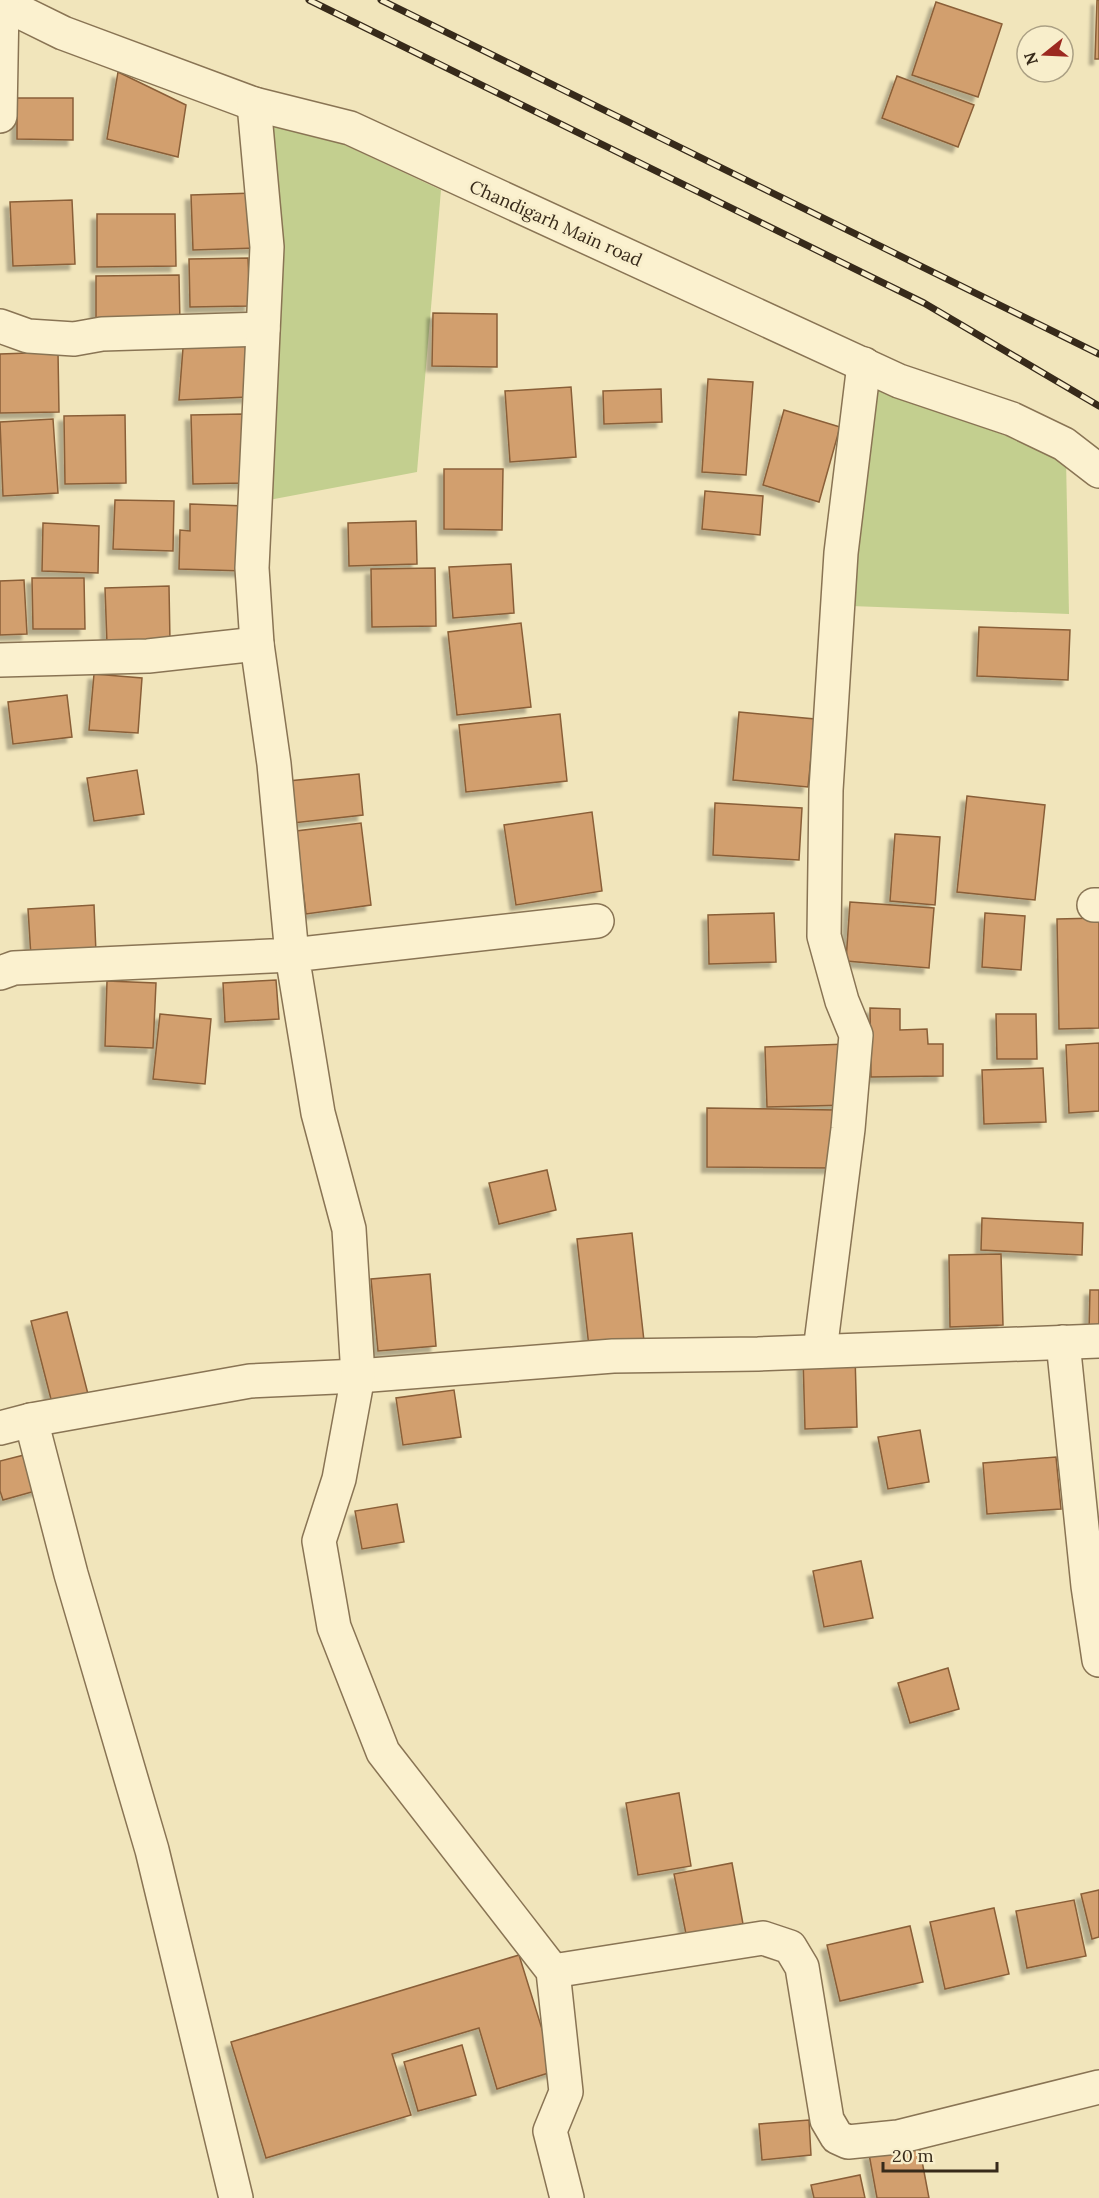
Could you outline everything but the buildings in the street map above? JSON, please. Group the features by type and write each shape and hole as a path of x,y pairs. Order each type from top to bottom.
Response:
{"street":[{"name":"Chandigarh Main road","path":"1,3 63,33 254,104 350,128 397,148 452,176 899,381 1012,419 1064,444 1099,471"},
{"path":"0,116 1,3"},
{"path":"254,104 267,247 252,568 257,644 274,764 292,955 318,1113 348,1228 358,1376 339,1479 320,1541 334,1627 383,1752 553,1971 566,2092 550,2131 567,2198"},
{"path":"0,326 28,336 74,339 102,334 263,329"},
{"path":"820,1352 848,1129 856,1035 842,1001 824,936 826,790 841,553 864,364"},
{"path":"0,660 148,656 257,644"},
{"path":"0,973 14,968 292,955 597,921"},
{"path":"236,2198 152,1850 71,1574 15,1424 250,1382 613,1356 820,1352 1099,1341"},
{"path":"1063,1342 1088,1586 1099,1660"},
{"path":"553,1971 763,1938 790,1947 802,1967 826,2120 837,2137 848,2142 898,2137 1099,2087"}],"green space":[{"path":"272,111 441,190 417,472 269,500"},
{"path":"872,386 1066,458 1069,614 851,606"}],"railway":[{"path":"309,0 924,303 1099,406"},
{"path":"381,0 1099,354"}]}
